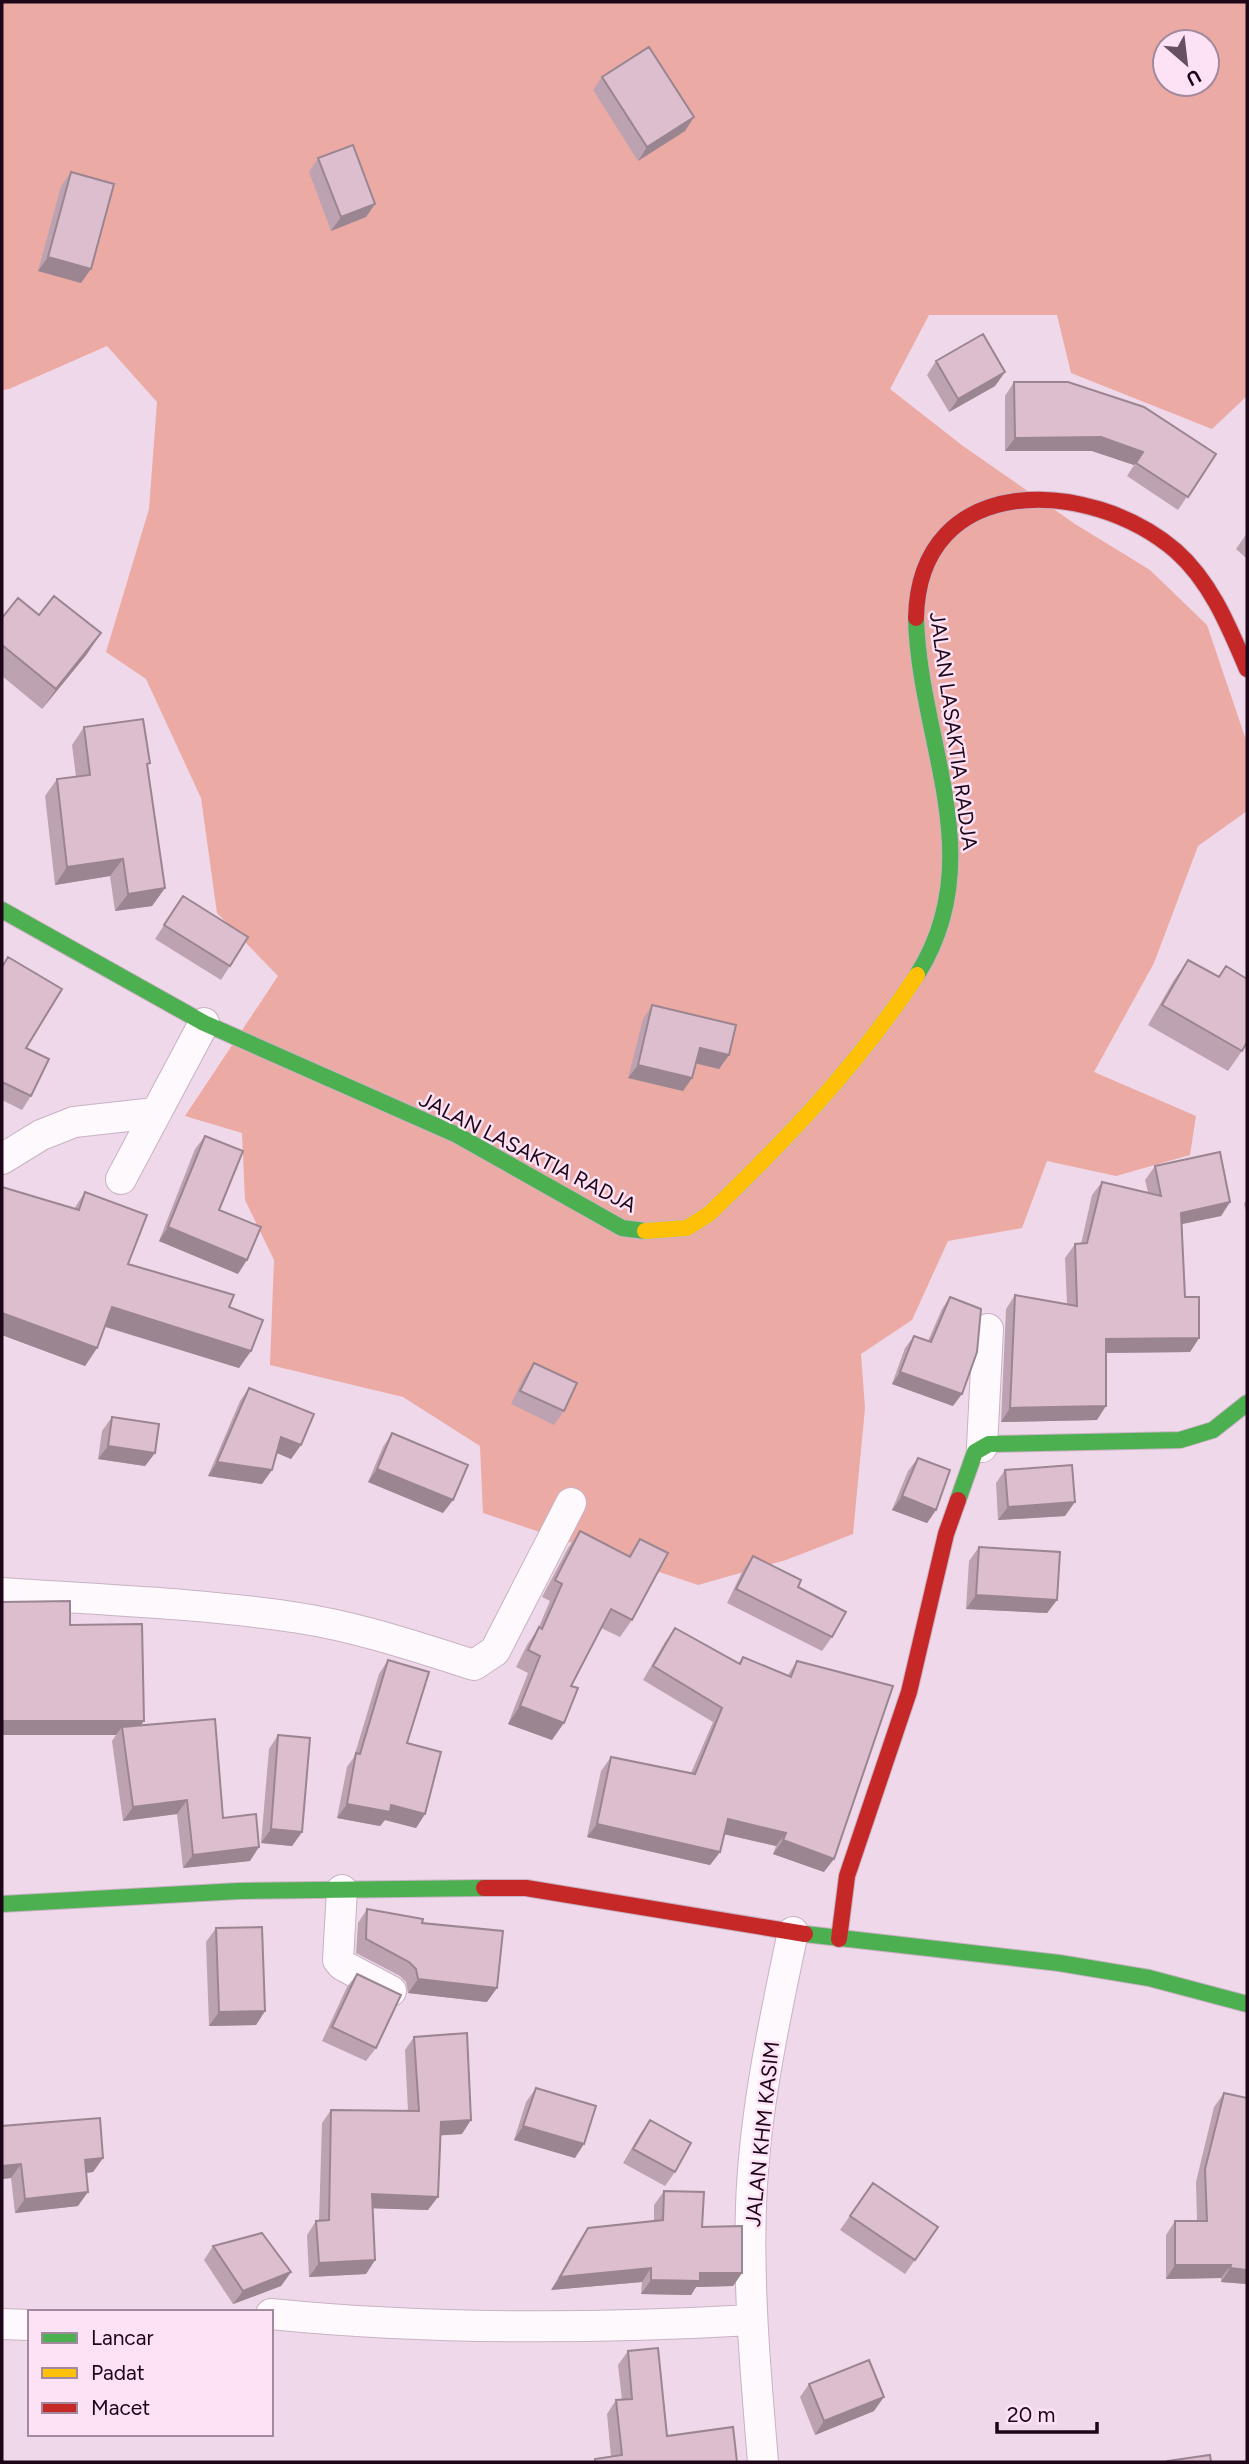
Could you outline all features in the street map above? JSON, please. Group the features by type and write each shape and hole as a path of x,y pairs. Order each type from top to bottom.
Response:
{"main road":[{"name":"JALAN LASAKTIA RADJA","path":"2,910 204,1023 457,1135 622,1228 656,1232 687,1228 709,1214 824,1102 877,1037 923,965 941,929 951,882 947,810 920,660 916,602 928,564 958,524 1000,501 1028,495 1074,501 1105,510 1142,528 1179,554 1204,580 1221,606 1247,669"},
{"path":"839,1939 847,1876 909,1692 946,1534 975,1452 989,1444 1180,1440 1213,1430 1247,1403"},
{"path":"2,1904 239,1891 526,1888 793,1933 1059,1963 1149,1978 1247,2004"}],"street":[{"path":"121,1179 204,1023"},
{"path":"2,1159 41,1135 74,1122 155,1113"},
{"path":"982,1447 988,1329"},
{"path":"2,1593 227,1609 302,1618 393,1640 474,1665 495,1651 571,1503"},
{"path":"342,1890 338,1960 342,1965 391,1991"},
{"name":"JALAN KHM KASIM","path":"763,2462 752,2320 751,2206 770,2040 793,1933"},
{"path":"273,2314 347,2321 486,2325 661,2325 752,2320"},
{"path":"2,2324 28,2325"}],"shaded area":[{"path":"2,2 1247,2 1247,396 1212,429 1071,373 1057,315 929,315 890,389 963,446 1075,524 1150,570 1207,625 1247,743 1247,811 1198,846 1154,963 1094,1072 1196,1116 1190,1155 1116,1176 1047,1161 1022,1228 948,1241 912,1320 861,1354 865,1408 853,1534 786,1560 698,1585 483,1513 480,1446 403,1397 270,1365 274,1260 245,1200 242,1133 185,1116 278,976 217,913 201,798 146,679 106,652 149,509 157,402 107,346 2,390"}],"building":[{"path":"649,47 694,117 647,147 602,77"},
{"path":"353,145 375,204 341,217 318,158"},
{"path":"71,172 114,184 91,269 48,257"},
{"path":"983,334 1005,372 958,399 936,361"},
{"path":"1014,382 1068,382 1144,407 1216,454 1188,497 1136,463 1143,452 1101,437 1015,438"},
{"path":"54,596 101,633 56,689 2,645 2,618 18,598 39,615"},
{"path":"143,719 165,888 128,894 123,859 67,867 57,779 90,775 84,727"},
{"path":"183,896 248,937 230,966 164,925"},
{"path":"8,957 62,989 26,1048 49,1059 31,1096 2,1082 2,967"},
{"path":"1188,960 1219,977 1226,966 1247,979 1247,1042 1242,1051 1162,1005"},
{"path":"652,1005 736,1025 729,1055 700,1048 692,1078 638,1065"},
{"path":"205,1136 243,1151 219,1210 261,1227 247,1260 168,1227"},
{"path":"1220,1152 1230,1202 1181,1213 1185,1297 1199,1297 1199,1338 1106,1339 1106,1406 1010,1408 1015,1295 1077,1306 1075,1244 1087,1243 1102,1182 1161,1196 1155,1166"},
{"path":"2,1187 79,1210 85,1192 147,1215 128,1264 234,1295 229,1307 263,1320 251,1351 112,1307 97,1348 2,1313"},
{"path":"950,1297 981,1309 977,1352 962,1394 900,1372 914,1336 931,1342"},
{"path":"534,1363 577,1383 564,1411 520,1391"},
{"path":"249,1388 314,1414 301,1445 281,1437 272,1470 217,1462"},
{"path":"112,1417 159,1424 155,1453 108,1446"},
{"path":"392,1433 468,1465 453,1500 377,1469"},
{"path":"918,1458 950,1470 936,1510 902,1496"},
{"path":"1072,1465 1075,1502 1008,1507 1005,1470"},
{"path":"580,1531 630,1557 640,1539 668,1553 632,1620 611,1609 571,1686 578,1688 564,1723 520,1706 540,1656 528,1650 539,1627 542,1629 562,1584 555,1580"},
{"path":"979,1547 1060,1552 1057,1600 976,1595"},
{"path":"753,1556 801,1580 798,1587 846,1612 832,1637 736,1589"},
{"path":"70,1601 70,1625 142,1624 144,1721 2,1721 2,1602"},
{"path":"675,1628 740,1664 743,1657 791,1677 797,1661 893,1686 834,1859 783,1840 786,1833 728,1819 720,1852 597,1824 611,1757 695,1774 722,1708 653,1666"},
{"path":"388,1660 429,1672 407,1743 441,1752 425,1814 391,1805 390,1812 347,1804 356,1753 360,1754"},
{"path":"215,1719 223,1818 256,1814 259,1847 193,1855 187,1800 133,1807 122,1727"},
{"path":"278,1735 310,1738 302,1832 271,1829"},
{"path":"367,1909 423,1919 422,1923 503,1931 497,1988 418,1979 416,1969 409,1962 366,1939"},
{"path":"262,1927 265,2011 219,2012 216,1928"},
{"path":"357,1974 401,1995 376,2048 332,2027"},
{"path":"467,2033 471,2120 441,2122 438,2197 372,2194 375,2260 319,2263 316,2221 329,2220 331,2110 419,2111 414,2037"},
{"path":"536,2088 596,2106 584,2144 523,2126"},
{"path":"1224,2093 1247,2098 1247,2270 1230,2268 1231,2265 1175,2265 1175,2221 1207,2221 1205,2169"},
{"path":"100,2118 103,2158 85,2160 88,2192 25,2199 21,2164 2,2166 2,2126"},
{"path":"650,2120 691,2143 675,2172 633,2149"},
{"path":"873,2183 938,2227 915,2260 850,2216"},
{"path":"664,2191 704,2192 702,2227 742,2226 742,2273 700,2273 700,2281 651,2280 651,2268 560,2277 588,2228 663,2220"},
{"path":"262,2233 291,2272 243,2291 213,2246"},
{"path":"658,2348 667,2436 733,2427 737,2462 595,2462 595,2459 622,2455 616,2400 632,2399 628,2351"},
{"path":"869,2360 884,2397 824,2421 809,2384"},
{"path":"1210,2455 1211,2462 1167,2462 1167,2461"}],"traffic: fast":[{"path":"916,618 920,664 945,799 950,843 948,887 938,931 917,975"},
{"path":"2,910 204,1023 457,1135 622,1228 645,1231"},
{"path":"958,1500 975,1452 989,1444 1180,1440 1213,1430 1247,1403"},
{"path":"2,1904 239,1891 484,1888"},
{"path":"805,1934 1059,1963 1149,1978 1247,2004"}],"traffic: slow":[{"path":"645,1231 687,1228 709,1214 766,1158 846,1071 917,975"}],"traffic: jam":[{"path":"916,618 925,570 946,535 977,512 1015,501 1057,501 1100,509 1140,527 1176,551 1209,591 1226,621 1247,669"},
{"path":"839,1939 847,1876 909,1692 946,1534 958,1500"},
{"path":"484,1888 526,1888 805,1934"}]}
